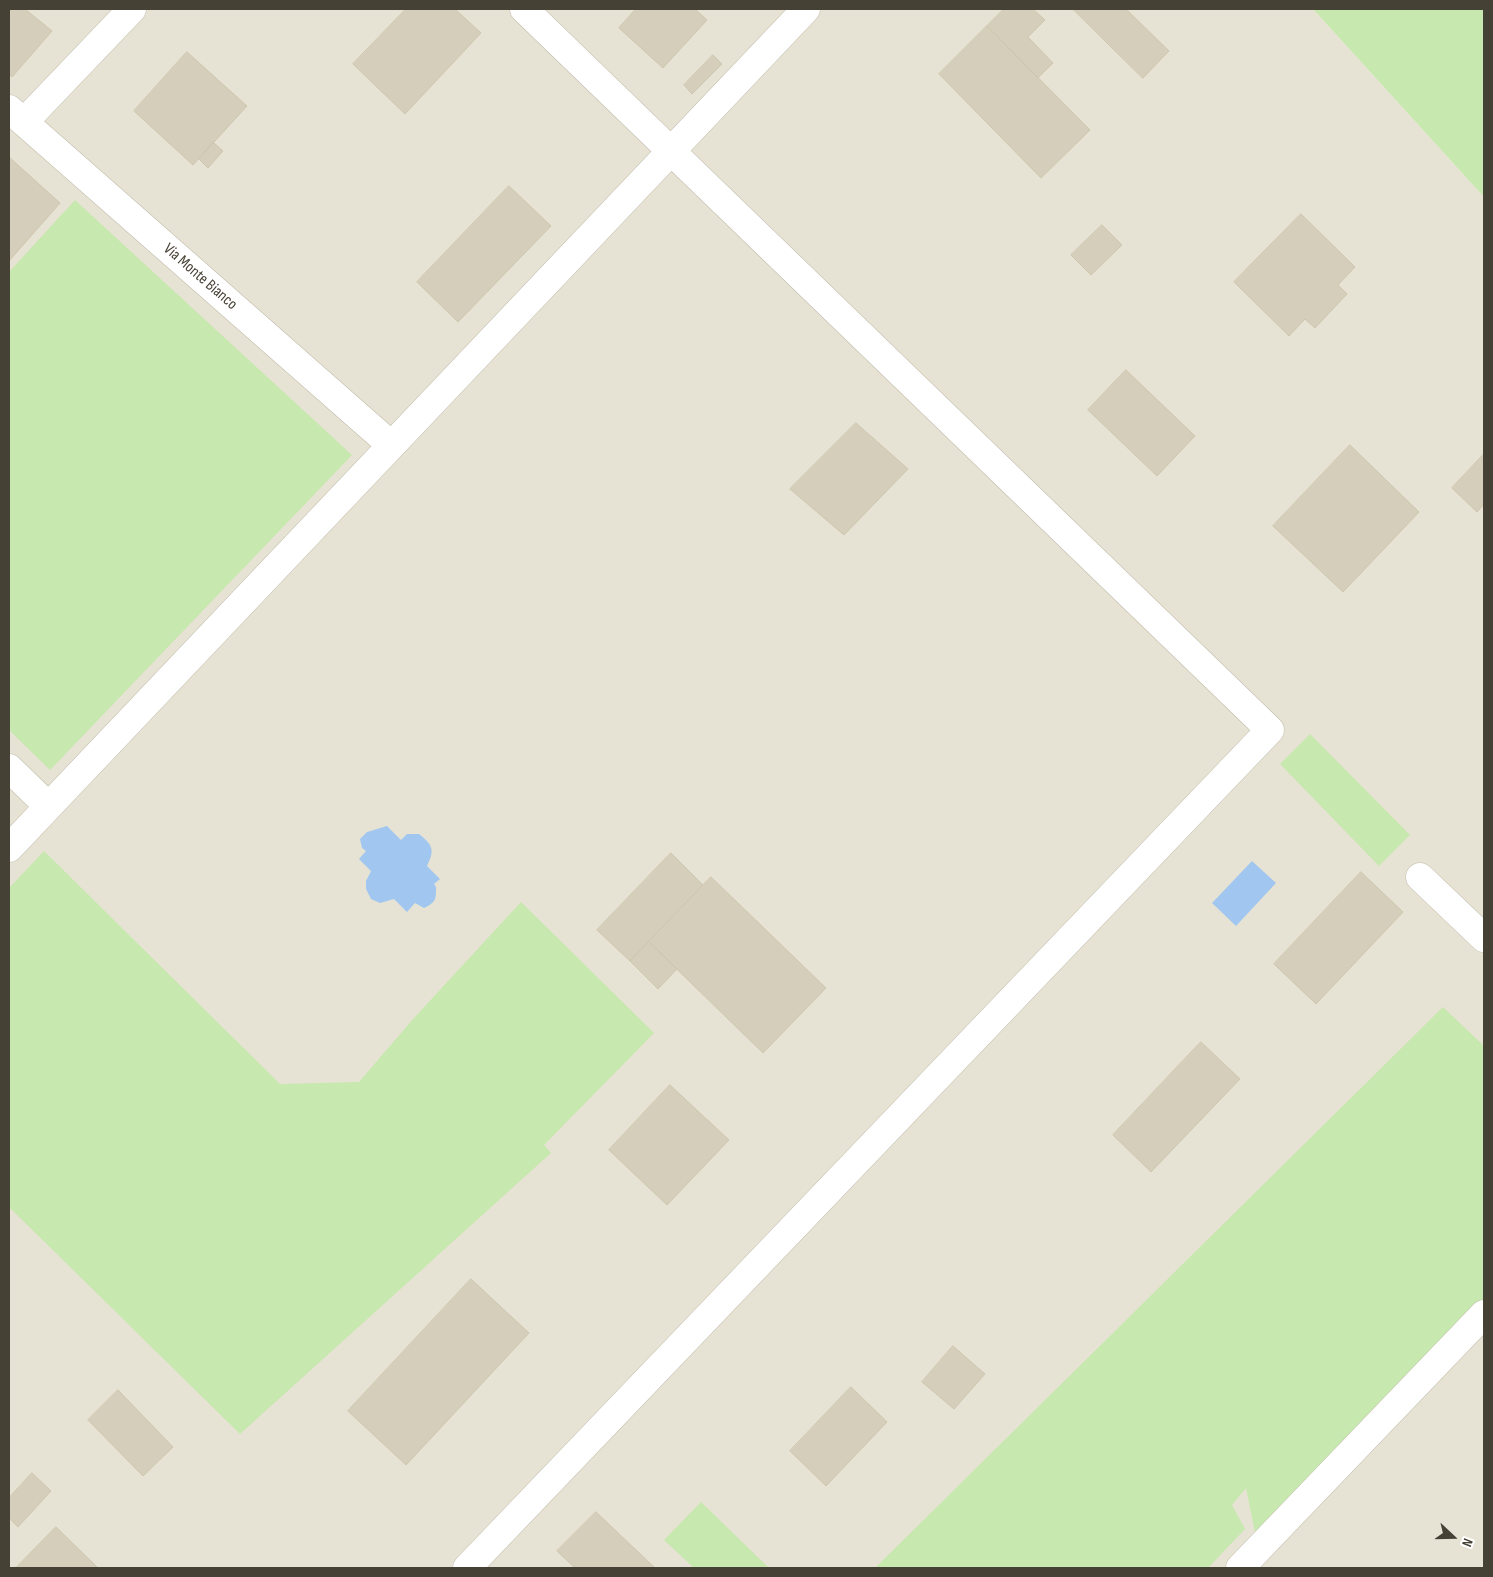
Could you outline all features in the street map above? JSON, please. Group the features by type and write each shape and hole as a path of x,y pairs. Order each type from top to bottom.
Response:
{"street":[{"path":"16,115 132,9"},
{"path":"467,1568 1270,730 524,9"},
{"path":"9,848 806,9"},
{"name":"Via Monte Bianco","path":"16,115 391,445"},
{"path":"9,768 48,806"},
{"path":"1420,877 1484,938"},
{"path":"1240,1568 1484,1314"}],"shaded area":[{"path":"9,9 1313,9 1484,197 1484,1568 9,1568"}],"green space":[{"path":"1313,9 1484,9 1484,197"},
{"path":"75,200 352,455 50,770 9,730 9,272"},
{"path":"1310,734 1410,835 1379,866 1280,764"},
{"path":"44,851 280,1084 359,1082 414,1018 521,902 654,1033 544,1145 551,1153 240,1434 9,1207 9,888"},
{"path":"1443,1007 1484,1046 1484,1324 1260,1557 1246,1488 1232,1505 1245,1529 1208,1568 875,1568"},
{"path":"701,1502 769,1568 694,1568 664,1540"}],"water":[{"path":"387,826 401,840 407,834 419,834 430,845 432,852 427,866 440,879 434,884 436,895 434,900 424,908 415,903 407,912 394,899 380,903 371,899 366,889 366,881 371,871 359,859 366,851 362,848 360,839 367,832"},
{"path":"1252,861 1276,883 1236,926 1212,903"}],"building":[{"path":"9,9 25,9 52,31 12,77 9,74"},
{"path":"406,9 455,9 481,33 405,114 353,64"},
{"path":"636,9 695,9 707,20 663,68 619,28"},
{"path":"1004,9 1033,9 1045,20 1028,37 1053,63 1038,78 987,26"},
{"path":"1073,9 1126,9 1169,51 1143,78"},
{"path":"987,26 1090,130 1041,178 939,74"},
{"path":"187,52 247,106 193,165 134,111"},
{"path":"713,55 722,64 692,94 684,85"},
{"path":"213,142 223,151 208,168 199,159"},
{"path":"9,157 60,203 9,261"},
{"path":"509,186 551,226 458,322 417,282"},
{"path":"1301,214 1355,267 1338,285 1347,294 1315,328 1305,319 1289,336 1234,282"},
{"path":"1102,225 1122,245 1091,275 1071,255"},
{"path":"1126,370 1195,436 1157,476 1088,410"},
{"path":"856,423 908,469 844,535 790,489"},
{"path":"1350,445 1419,512 1343,592 1273,526"},
{"path":"1484,454 1484,504 1477,512 1452,488"},
{"path":"671,853 703,885 630,961 597,930"},
{"path":"1361,872 1403,912 1316,1004 1274,964"},
{"path":"711,877 826,988 763,1053 649,942"},
{"path":"649,942 677,969 658,989 630,961"},
{"path":"1201,1042 1240,1079 1151,1172 1113,1135"},
{"path":"670,1085 729,1140 667,1205 609,1150"},
{"path":"471,1279 529,1333 406,1465 348,1411"},
{"path":"953,1346 985,1374 954,1409 922,1382"},
{"path":"851,1387 887,1422 826,1486 790,1451"},
{"path":"118,1390 173,1447 143,1476 88,1420"},
{"path":"32,1473 51,1491 18,1527 9,1518 9,1498"},
{"path":"596,1512 655,1568 575,1568 557,1551"},
{"path":"56,1527 97,1567 16,1568"}]}
